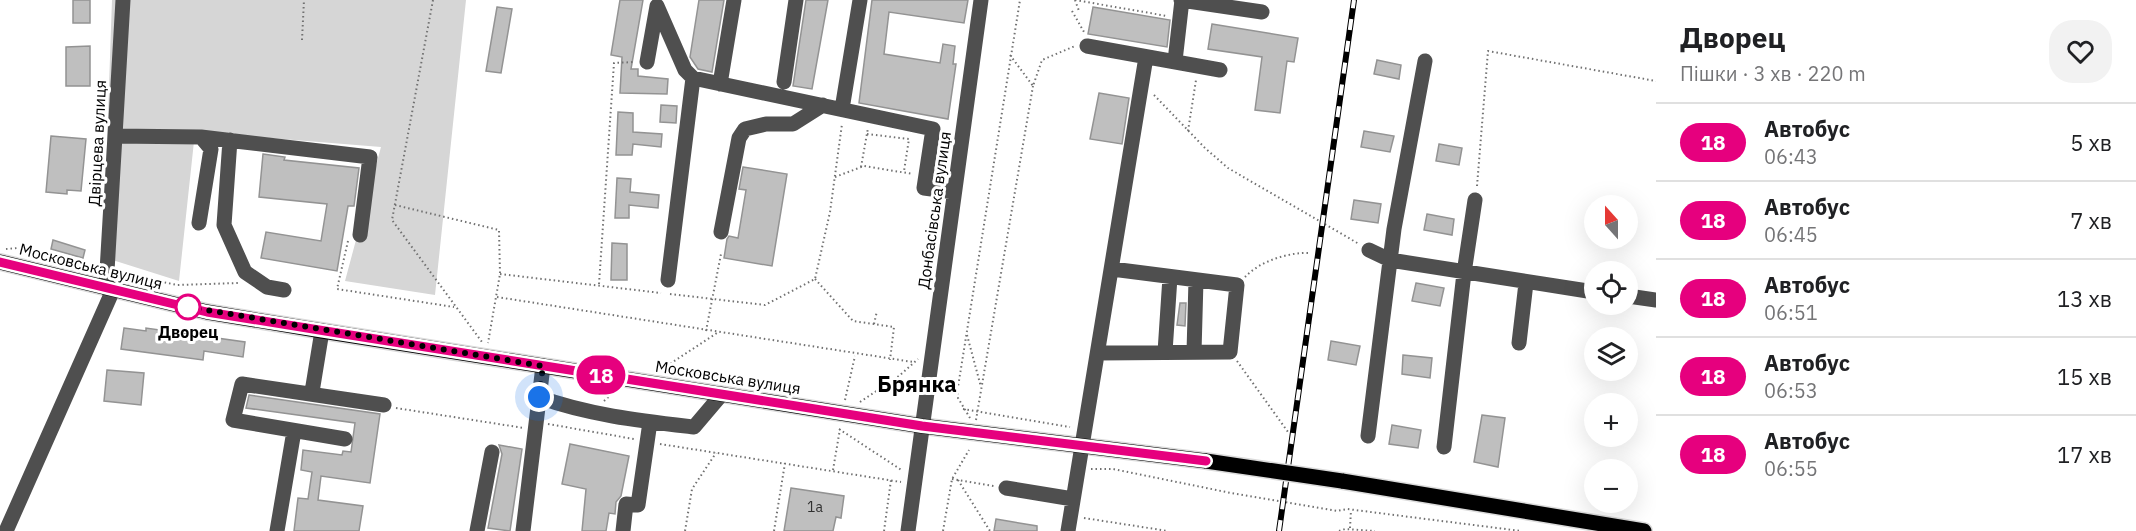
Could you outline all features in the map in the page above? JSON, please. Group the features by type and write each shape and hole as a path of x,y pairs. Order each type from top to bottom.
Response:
{"main road":[{"name":"Московська вулиця","path":"0,262 207,312 322,331 922,426 1206,461 1644,531"}],"street":[{"name":"Двірцева вулиця","path":"110,289 115,136 123,0"},
{"path":"720,84 734,0"},
{"path":"784,82 796,0"},
{"path":"842,114 860,0"},
{"name":"Донбасівська вулиця","path":"908,531 981,0"},
{"path":"1174,61 1181,0 1254,7"},
{"path":"658,3 684,70 693,78 823,105 842,114 933,129 924,188 954,192"},
{"path":"647,62 658,3"},
{"path":"1085,40 1146,57 1220,70"},
{"path":"1069,523 1146,57"},
{"path":"1368,436 1390,260 1425,61"},
{"path":"668,280 693,78"},
{"path":"721,232 739,138 745,129 766,124 793,124 823,105"},
{"path":"115,136 201,137 370,157 355,234"},
{"path":"199,223 211,149 201,137"},
{"path":"230,140 224,225 245,272 267,287 284,290"},
{"path":"1444,447 1464,273 1475,200"},
{"path":"1369,250 1390,260 1584,291"},
{"path":"1098,353 1230,352 1237,285 1112,269"},
{"path":"1165,352 1170,277"},
{"path":"1194,352 1196,280"},
{"path":"1519,344 1526,283"},
{"path":"6,531 110,289"},
{"path":"1638,298 1656,300"},
{"path":"312,392 322,331"},
{"path":"523,531 543,366"},
{"path":"345,440 233,420 242,384 312,392 389,406"},
{"path":"539,397 559,405 650,422 694,426 722,394"},
{"path":"623,531 626,504 638,504 650,422"},
{"path":"277,531 294,430"},
{"path":"477,531 492,452"},
{"path":"1006,488 1073,499"}],"path":[{"path":"302,40 304,0"},
{"path":"395,205 499,230 500,274 487,349 454,307 392,219 433,0"},
{"path":"1020,0 958,387 958,398 963,409 974,421 982,390 1032,86 1042,60 1085,40 1072,11"},
{"path":"1075,0 1079,10"},
{"path":"1075,0 1172,17"},
{"path":"1475,200 1488,51 1656,81"},
{"path":"1010,55 1032,86"},
{"path":"599,285 614,63 647,62"},
{"path":"1188,131 1198,66"},
{"path":"1142,82 1188,131 1228,168 1369,250"},
{"path":"500,274 765,305 815,279 830,212 842,114"},
{"path":"861,167 869,121"},
{"path":"867,134 909,139 904,172"},
{"path":"835,177 861,167 915,174"},
{"path":"355,234 337,289 454,307"},
{"path":"0,249 18,248 91,265"},
{"path":"1237,285 1251,270 1269,261 1310,253"},
{"path":"706,331 722,254"},
{"path":"122,273 177,285 261,283"},
{"path":"815,279 853,321 894,327 890,360"},
{"path":"497,297 913,363"},
{"path":"874,324 877,311"},
{"path":"966,332 982,390"},
{"path":"664,376 654,374 717,333"},
{"path":"1230,352 1288,432"},
{"path":"855,355 843,401 859,403 899,376 921,357"},
{"path":"389,406 529,429"},
{"path":"963,409 1081,429"},
{"path":"545,423 716,453 901,482 903,470 840,427 833,471"},
{"path":"943,531 952,479 969,450"},
{"path":"685,531 692,489 716,453"},
{"path":"774,531 785,463"},
{"path":"1089,470 1098,467 1113,469 1337,511 1351,510 1521,531"},
{"path":"884,531 891,480"},
{"path":"958,480 990,531"},
{"path":"1350,529 1351,510"},
{"path":"1069,523 1168,531"},
{"path":"1340,531 1350,529 1375,531"}],"shaded area":[{"path":"112,0 466,0 435,295 345,281 381,147 195,132 179,281 103,257"}],"building":[{"path":"73,0 90,0 90,23 73,23"},
{"path":"620,0 643,0 631,69 638,69 638,76 668,79 667,94 620,93 622,57 611,55"},
{"path":"699,0 724,0 712,72 698,69 690,57"},
{"path":"806,0 828,0 812,89 793,86"},
{"path":"872,0 968,0 964,23 889,12 884,54 940,63 943,44 955,46 953,64 956,64 948,119 859,103"},
{"path":"497,7 512,9 501,73 486,71"},
{"path":"1093,7 1170,20 1167,47 1088,34"},
{"path":"1212,24 1298,38 1294,62 1287,61 1280,113 1255,110 1262,57 1208,49"},
{"path":"90,46 90,86 66,86 66,47"},
{"path":"1377,60 1401,65 1399,79 1374,74"},
{"path":"1099,93 1129,98 1122,144 1090,139"},
{"path":"661,105 677,106 676,123 660,122"},
{"path":"618,112 633,113 633,132 662,134 661,147 633,144 632,155 616,155"},
{"path":"1364,131 1394,136 1390,152 1361,147"},
{"path":"51,136 86,139 81,191 67,190 67,194 46,192"},
{"path":"1439,144 1462,148 1459,165 1436,161"},
{"path":"263,154 285,157 284,160 359,168 354,206 348,206 337,271 261,258 266,232 321,241 327,204 259,197"},
{"path":"743,167 787,174 772,266 724,258 729,236 738,238 746,190 739,189"},
{"path":"617,178 631,179 630,192 659,195 658,208 629,205 629,218 615,218"},
{"path":"1354,200 1381,204 1378,223 1351,219"},
{"path":"1427,214 1454,219 1452,235 1424,230"},
{"path":"53,240 85,250 83,258 51,249"},
{"path":"612,243 627,244 627,280 611,280"},
{"path":"1416,283 1444,288 1440,306 1412,301"},
{"path":"1180,303 1186,303 1185,326 1177,325"},
{"path":"124,328 146,331 146,328 245,342 243,357 204,351 203,360 121,349"},
{"path":"1331,341 1360,346 1356,365 1328,360"},
{"path":"1403,355 1432,358 1430,378 1402,374"},
{"path":"107,370 144,373 141,405 104,401"},
{"path":"249,395 380,414 370,483 321,476 318,500 363,506 359,531 294,531 298,498 308,499 312,472 301,470 303,450 342,455 343,451 351,452 355,423 246,408"},
{"path":"1482,415 1505,418 1498,467 1474,462"},
{"path":"1392,425 1421,430 1418,448 1389,444"},
{"path":"570,444 629,456 621,496 616,502 615,514 609,513 606,531 582,531 586,489 562,484"},
{"path":"499,445 522,449 510,531 488,528 502,454"},
{"path":"791,488 844,496 841,518 836,517 833,531 784,531"},
{"path":"996,519 1037,526 1037,531 994,531"}],"railway":[{"path":"1279,531 1354,0"}],"bus line":[{"name":"18","path":"0,262 207,312 922,426 1206,461"}],"place":[{"name":"Дворец","path":"188,307"}],"district":[{"name":"Брянка","path":"917,384"}],"route":[{"path":"188,307 186,307 543,366 539,397"}]}
